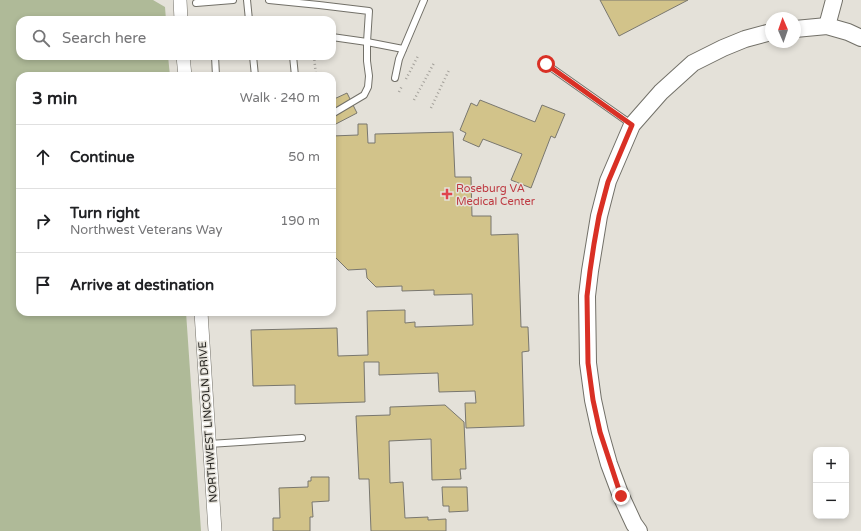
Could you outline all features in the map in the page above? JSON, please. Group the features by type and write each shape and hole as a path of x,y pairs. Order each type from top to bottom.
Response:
{"street":[{"path":"180,0 181,16"},
{"path":"827,26 834,0"},
{"path":"801,28 827,26 848,32 861,38"},
{"path":"639,531 634,524 621,496 609,464 593,400 588,363 587,296 599,216 608,182 632,125 661,92 693,63 745,39 765,34"},
{"path":"184,60 185,72"},
{"name":"NORTHWEST LINCOLN DRIVE","path":"201,316 215,531"}],"lane":[{"path":"196,3 233,0"},
{"path":"247,0 249,16"},
{"path":"269,0 369,11 367,42 369,76 368,87 364,95 336,112"},
{"path":"395,78 399,59 424,0"},
{"path":"336,38 403,49"},
{"path":"215,60 216,72"},
{"path":"253,60 255,72"},
{"path":"293,60 295,72"},
{"path":"546,64 632,125"},
{"path":"209,444 302,438"}],"path":[{"path":"399,92 418,56"},
{"path":"314,60 316,72"},
{"path":"414,100 434,63"},
{"path":"430,108 449,70"}],"green space":[{"path":"0,0 153,0 165,7 166,16 16,16 16,60 168,60 170,72 16,72 16,316 186,316 201,531 0,531"}],"building":[{"path":"600,0 688,0 619,36"},
{"path":"347,93 357,113 336,124 336,98"},
{"path":"480,100 535,122 542,105 565,114 555,138 551,136 531,188 511,180 522,154 483,139 479,147 463,140 466,133 460,130 471,103 477,106"},
{"path":"358,124 367,124 368,143 375,143 375,134 453,132 455,177 471,177 472,216 491,216 491,235 518,234 521,327 528,327 529,351 522,352 524,426 466,428 465,403 476,403 475,391 439,392 438,373 379,375 379,362 364,362 365,402 295,404 295,385 253,386 251,330 337,328 338,356 368,355 367,311 405,310 405,323 415,322 415,327 473,325 472,294 434,295 434,290 402,291 402,286 376,287 367,278 366,269 348,270 336,258 336,136 358,135"},
{"path":"445,405 464,422 466,469 460,469 461,479 432,480 431,439 389,441 390,483 403,482 405,518 428,517 428,520 446,519 446,531 371,531 369,479 359,479 356,416 390,415 390,407"},
{"path":"311,477 329,477 329,501 312,502 313,517 310,517 310,531 273,531 273,518 280,518 279,488 308,487 308,481 311,481"},
{"path":"442,487 467,487 468,511 449,512 449,506 443,506"}],"place":[{"name":"Roseburg VA Medical Center","path":"447,194"}],"route":[{"path":"546,64 632,125 608,182 599,216 587,296 588,363 593,400 609,464 621,496"}]}
